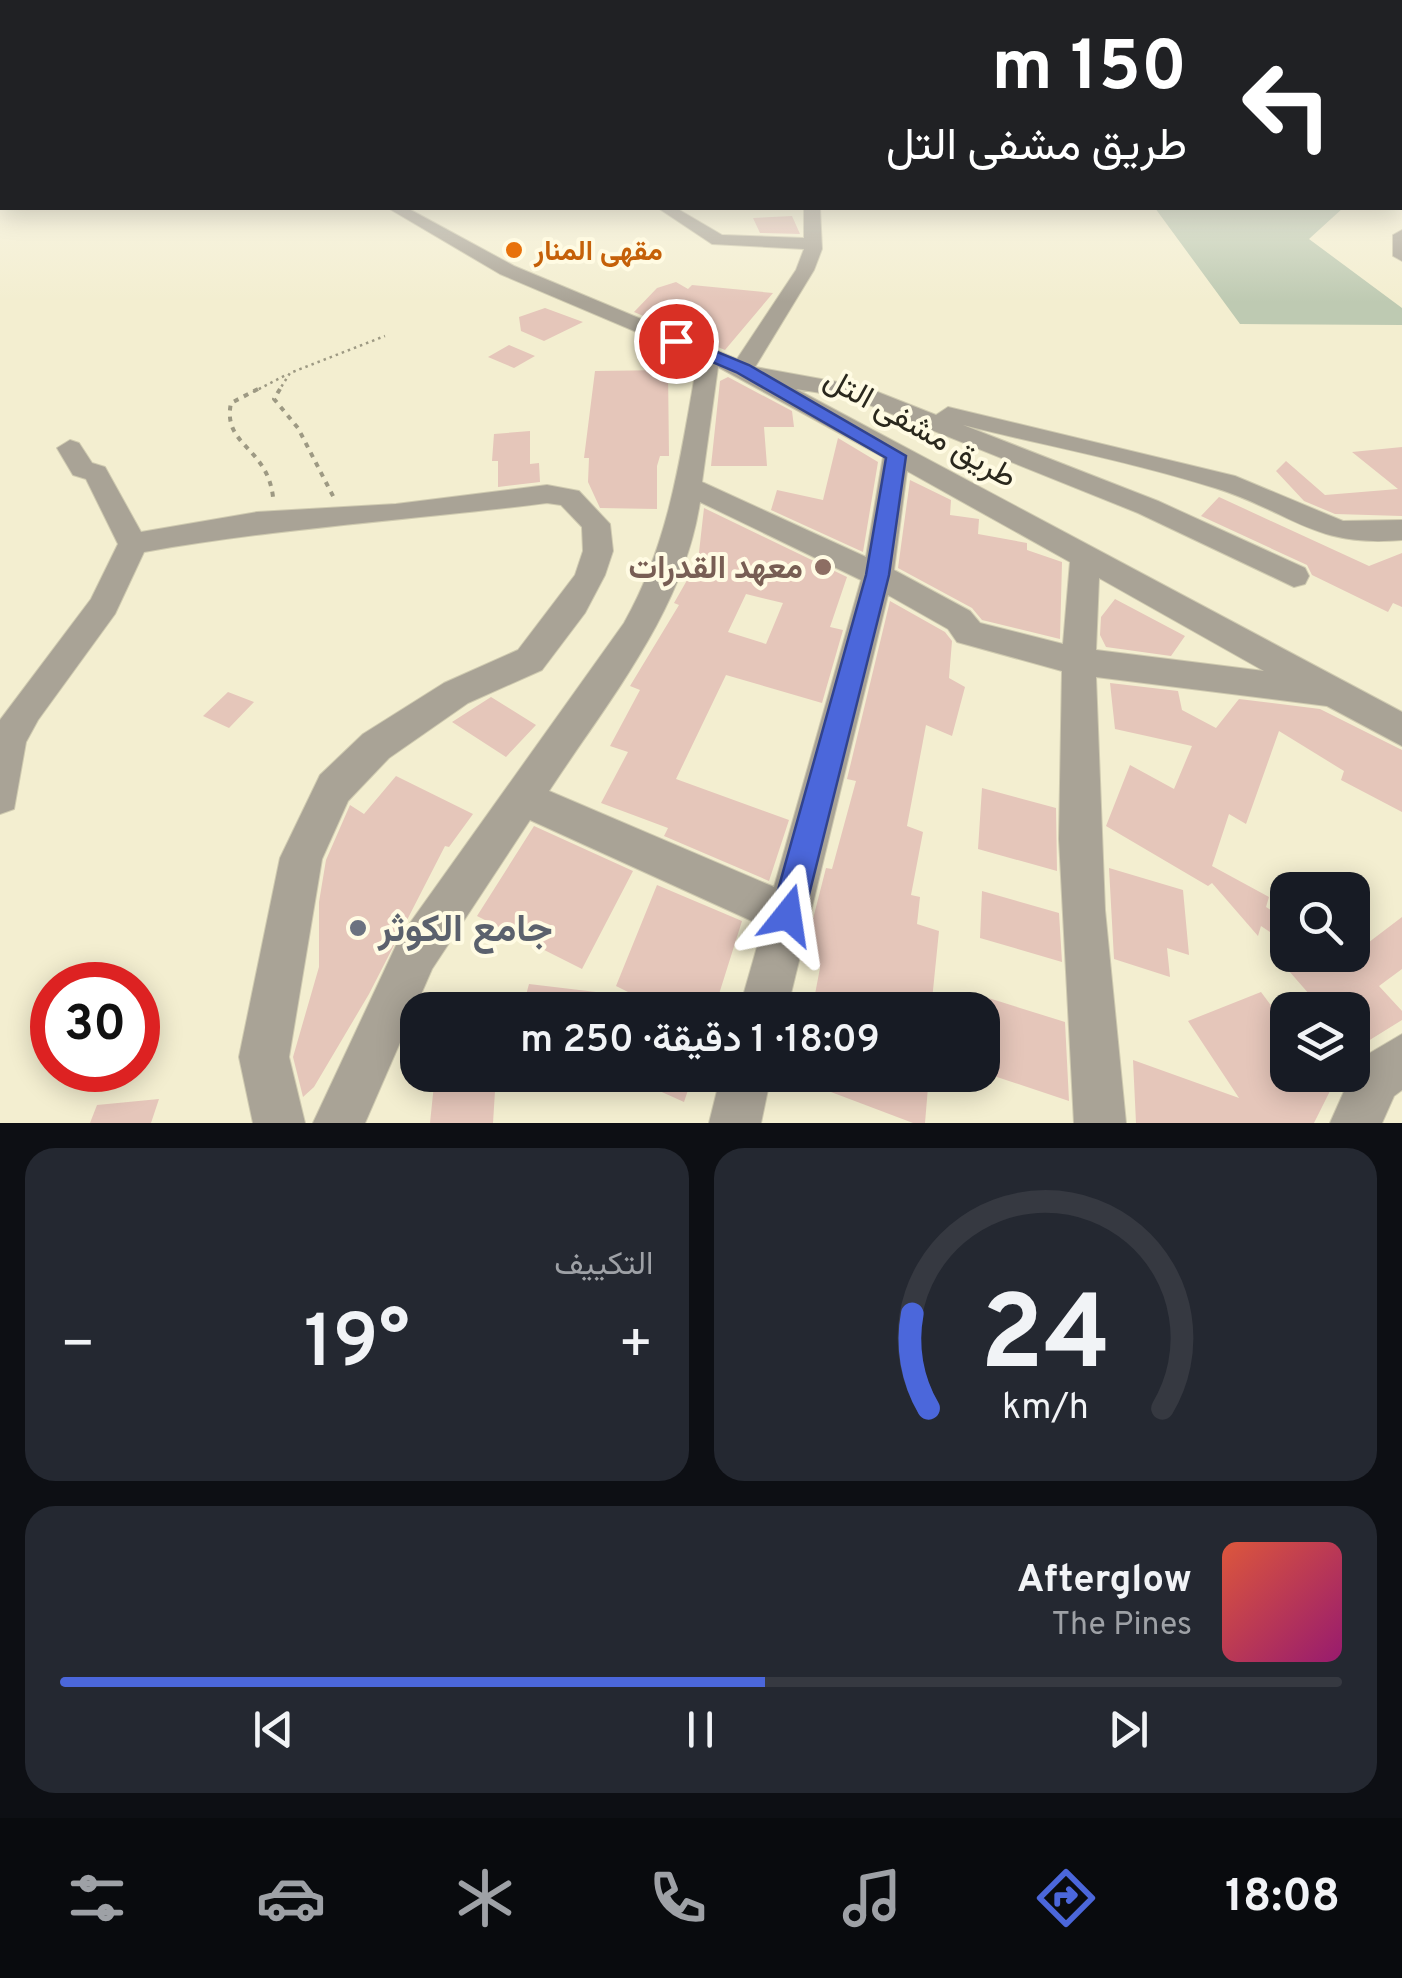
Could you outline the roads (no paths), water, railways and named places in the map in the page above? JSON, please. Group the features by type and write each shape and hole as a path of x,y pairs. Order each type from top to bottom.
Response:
{"street":[{"name":"طريق مشفى التل","path":"400,210 507,270 736,366 1402,730"},
{"path":"669,210 718,240 813,244"},
{"path":"339,1123 416,953 636,632 664,580 682,525 687,485 736,366 805,270 813,244 812,210"},
{"path":"1402,235 1402,256"},
{"path":"736,366 1226,482 1336,530 1360,534 1402,530"},
{"path":"857,392 1148,507 1294,576"},
{"path":"70,448 82,469 96,473 133,544"},
{"path":"768,992 878,575 896,456"},
{"path":"687,485 878,575 960,620 969,633 1076,661 1336,694"},
{"path":"133,544 263,522 546,494 569,498 586,509 596,524 598,551 574,605 530,660 456,693 376,746 334,788 301,858 264,1057 279,1123"},
{"path":"0,796 8,740 25,708 104,606 133,544"},
{"path":"1085,555 1076,661 1081,925 1100,1123"},
{"path":"524,798 788,915"},
{"path":"1356,1123 1376,1078 1402,1059"},
{"path":"736,1123 742,1092"}],"place":[{"name":"مقهى المنار","path":"514,250"},
{"name":"معهد القدرات","path":"823,567"},
{"name":"جامع الكوثر","path":"358,928"}]}
